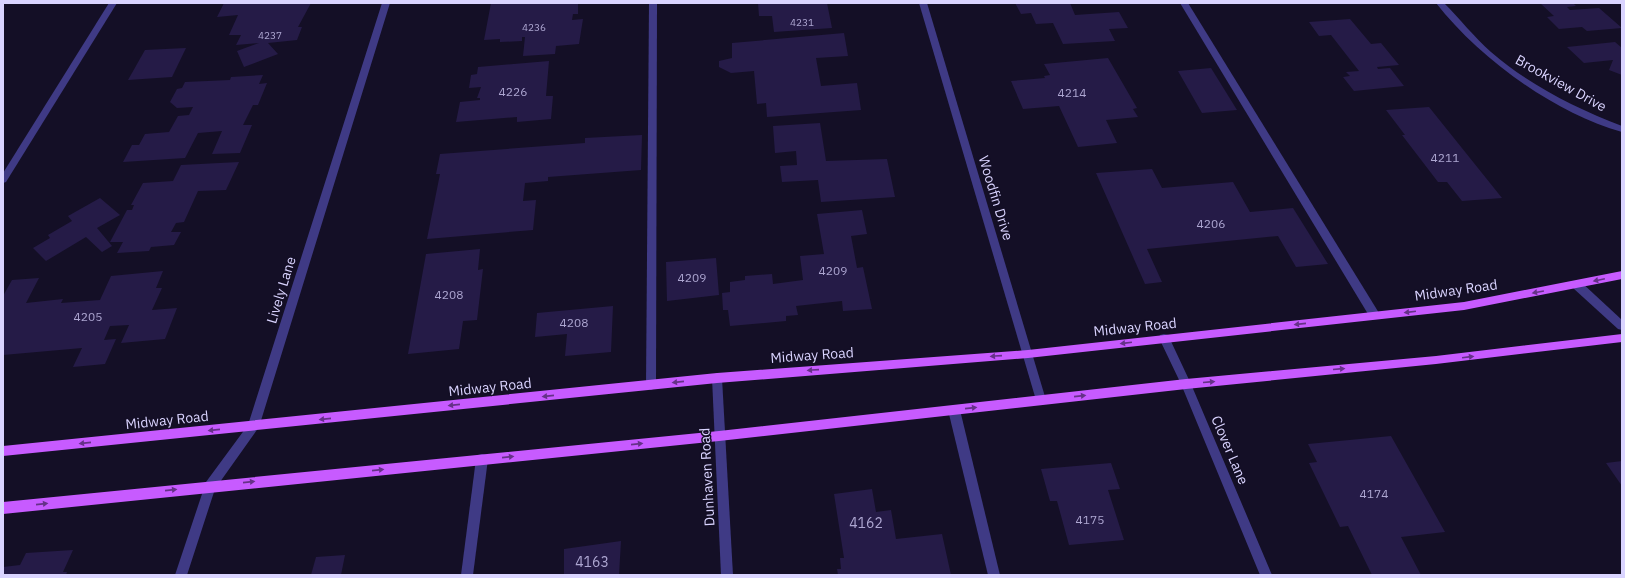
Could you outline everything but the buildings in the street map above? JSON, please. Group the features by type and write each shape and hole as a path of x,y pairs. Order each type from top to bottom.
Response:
{"main road":[{"name":"Midway Road","path":"3,451 253,427 716,378 1028,354 1464,306 1622,275"},
{"path":"3,508 719,436 1186,384 1436,360 1622,338"}],"street":[{"path":"3,180 113,3"},
{"name":"Lively Lane","path":"182,575 210,486 253,427 386,3"},
{"path":"651,385 653,3"},
{"name":"Woodfin Drive","path":"923,3 1042,400"},
{"path":"1184,3 1375,316"},
{"name":"Brookview Drive","path":"1440,3 1489,54 1519,77 1573,107 1622,129"},
{"path":"1577,285 1622,326"},
{"name":"Clover Lane","path":"1164,338 1186,384 1266,575"},
{"name":"Dunhaven Road","path":"716,378 727,575"},
{"path":"954,410 994,575"},
{"path":"467,575 482,459"}]}
